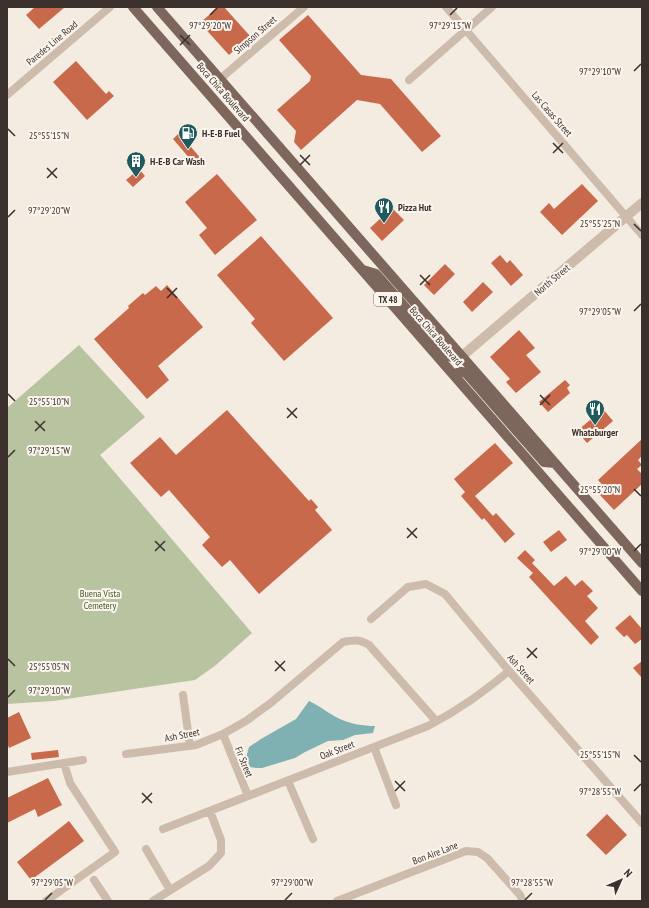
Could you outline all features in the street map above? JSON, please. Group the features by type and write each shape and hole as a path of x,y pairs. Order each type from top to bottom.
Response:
{"main road":[{"name":"Boca Chica Boulevard","path":"133,7 642,590"},
{"name":"Boca Chica Boulevard","path":"157,7 642,563"},
{"path":"363,270 376,274 445,353 451,357 461,357"},
{"path":"454,375 458,372 467,374 544,462 555,463"}],"street":[{"name":"Paredes Line Road","path":"7,95 110,7"},
{"name":"Simpson Street","path":"220,79 304,7"},
{"name":"Las Casas Street","path":"446,7 642,235"},
{"path":"409,80 492,7"},
{"name":"North Street","path":"461,357 642,202"},
{"name":"Ash Street","path":"371,619 408,587 426,584 445,594 509,671 640,818"},
{"name":"Ash Street","path":"126,754 196,745 222,734 246,721 272,702 343,642 354,639 368,645 436,721"},
{"name":"Oak Street","path":"163,830 436,721 453,713 475,699 509,671"},
{"path":"183,695 190,746"},
{"name":"Fir Street","path":"222,734 248,796"},
{"path":"374,747 396,805"},
{"path":"7,772 83,760"},
{"path":"46,901 115,852 70,783 64,763"},
{"path":"288,780 313,839"},
{"path":"153,901 209,866 221,853 221,840 210,811"},
{"path":"146,849 170,890"},
{"name":"Bon Aire Lane","path":"337,901 466,851 478,852 487,858 520,895 523,901"},
{"path":"94,880 108,901"}],"green space":[{"name":"Buena Vista Cemetery","path":"79,345 145,417 100,455 252,633 216,665 195,680 53,701 7,704 7,408"}],"water":[{"path":"309,701 344,721 366,726 375,726 373,733 355,735 343,740 328,741 295,758 262,768 250,767 246,758 249,747 296,719"}],"building":[{"path":"35,7 65,7 39,29 26,15"},
{"path":"218,7 224,7 250,36 229,55 200,23"},
{"path":"308,15 361,75 391,79 441,136 422,152 380,104 357,100 301,150 294,142 296,131 277,110 310,81 311,76 279,40"},
{"path":"76,61 106,94 109,91 114,96 87,120 53,82"},
{"name":"H-E-B Fuel","path":"179,133 203,161 197,167 173,139"},
{"name":"H-E-B Car Wash","path":"139,169 145,176 133,187 126,180"},
{"path":"217,174 257,220 215,255 199,235 207,228 185,202"},
{"path":"582,184 598,201 562,235 540,212 549,203 554,209"},
{"path":"392,208 404,220 382,241 370,228"},
{"path":"261,236 333,318 284,361 251,323 255,319 217,275"},
{"path":"500,255 507,263 510,260 523,275 511,286 491,263"},
{"path":"445,264 455,274 434,295 424,285"},
{"path":"483,282 493,292 472,312 463,302"},
{"path":"167,285 203,327 158,366 169,380 147,399 94,339 129,308 128,306 143,293 145,295 156,286 161,291"},
{"path":"519,330 535,348 526,355 541,372 516,393 506,382 510,379 490,357"},
{"path":"565,380 570,385 567,388 570,393 548,412 539,402"},
{"name":"Whataburger","path":"603,409 613,421 587,443 577,431"},
{"path":"227,410 309,501 311,499 318,507 315,510 332,530 259,594 230,560 222,567 202,545 210,537 169,490 161,497 130,463 160,437 176,455"},
{"path":"642,439 642,456 638,460 642,465 637,469 642,474 642,484 614,510 600,495 606,489 598,480"},
{"path":"495,443 513,463 475,496 493,516 496,513 515,534 505,543 484,518 482,520 461,496 465,492 454,479"},
{"path":"559,530 567,540 551,552 543,542"},
{"path":"525,550 535,560 532,563 554,586 566,576 575,586 582,580 593,591 587,596 598,608 585,621 599,637 591,645 529,577 533,573 517,558"},
{"path":"630,615 642,629 642,639 635,644 627,635 624,637 615,628"},
{"path":"642,661 642,678 633,668"},
{"path":"19,712 31,738 9,748 7,743 7,718"},
{"path":"58,750 59,757 32,760 31,753"},
{"path":"48,778 62,805 38,817 35,809 7,823 7,798"},
{"path":"607,814 627,835 606,855 586,835"},
{"path":"69,821 84,841 31,880 17,862"}],"place":[{"name":"H-E-B Fuel","path":"188,150"},
{"name":"H-E-B Car Wash","path":"136,178"},
{"name":"Pizza Hut","path":"384,224"},
{"name":"Whataburger","path":"595,426"}]}
